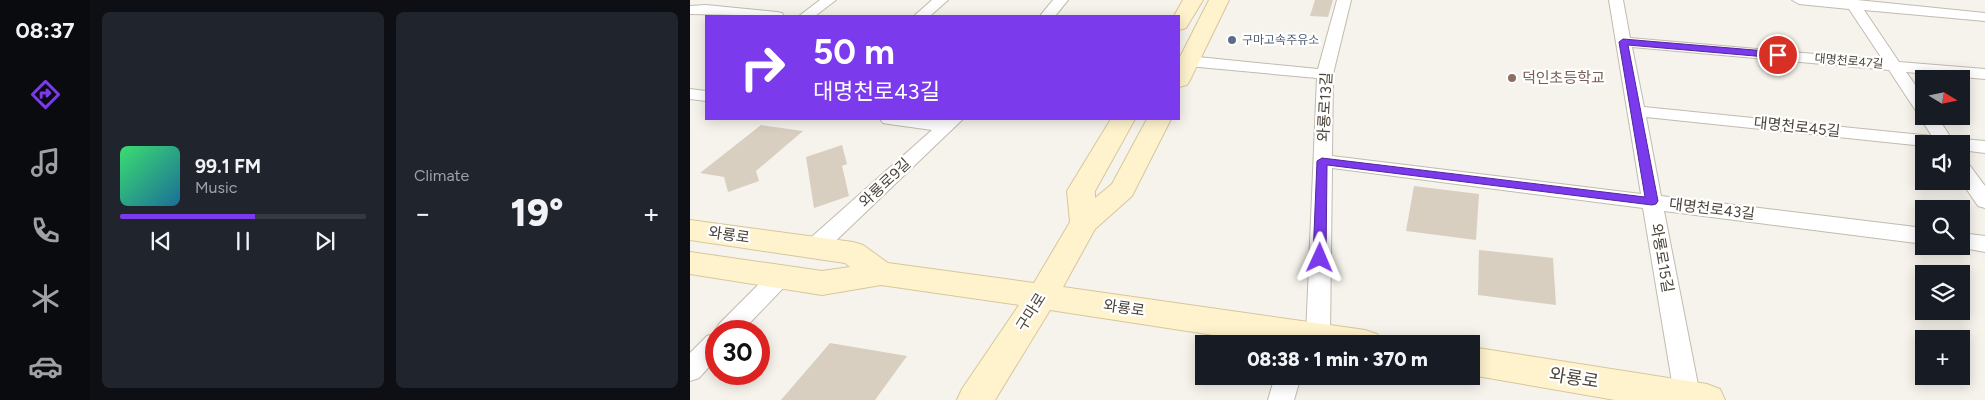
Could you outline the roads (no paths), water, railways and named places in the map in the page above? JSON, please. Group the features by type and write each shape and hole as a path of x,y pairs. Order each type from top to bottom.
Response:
{"main road":[{"path":"1180,22 1193,0"},
{"path":"1180,78 1220,0"},
{"path":"1084,222 1081,191 1122,120"},
{"name":"구마로","path":"975,400 1041,298 1084,222 1122,190 1158,120"},
{"name":"와룡로","path":"690,230 852,253 881,274"},
{"name":"와룡로","path":"690,263 822,284 881,274 1041,298 1069,300 1286,335"},
{"name":"와룡로","path":"1480,363 1694,399"}],"street":[{"path":"690,18 719,0"},
{"path":"807,15 829,0"},
{"path":"921,15 941,0"},
{"path":"1047,15 1061,0"},
{"name":"와룡로13길","path":"1305,335 1322,161 1325,74 1344,0"},
{"name":"와룡로15길","path":"1616,0 1652,201 1694,399"},
{"path":"1799,0 1852,2 1985,17"},
{"path":"1852,2 1915,96"},
{"path":"690,10 706,9 768,15"},
{"name":"대명천로47길","path":"1623,42 1985,74"},
{"path":"1188,61 1325,74"},
{"path":"690,94 705,96"},
{"name":"대명천로45길","path":"1636,111 1915,139"},
{"path":"910,120 951,122"},
{"name":"와룡로9길","path":"815,247 951,122"},
{"path":"1936,125 1945,135"},
{"name":"대명천로45길","path":"1970,145 1985,147"},
{"name":"대명천로43길","path":"1322,161 1915,235"},
{"path":"1970,180 1985,201"},
{"path":"1970,242 1985,244"},
{"path":"738,320 781,276"},
{"path":"690,370 705,354"},
{"path":"1281,400 1285,385"}],"place":[{"name":"구마고속주유소","path":"1232,40"},
{"name":"덕인초등학교","path":"1512,78"}]}
